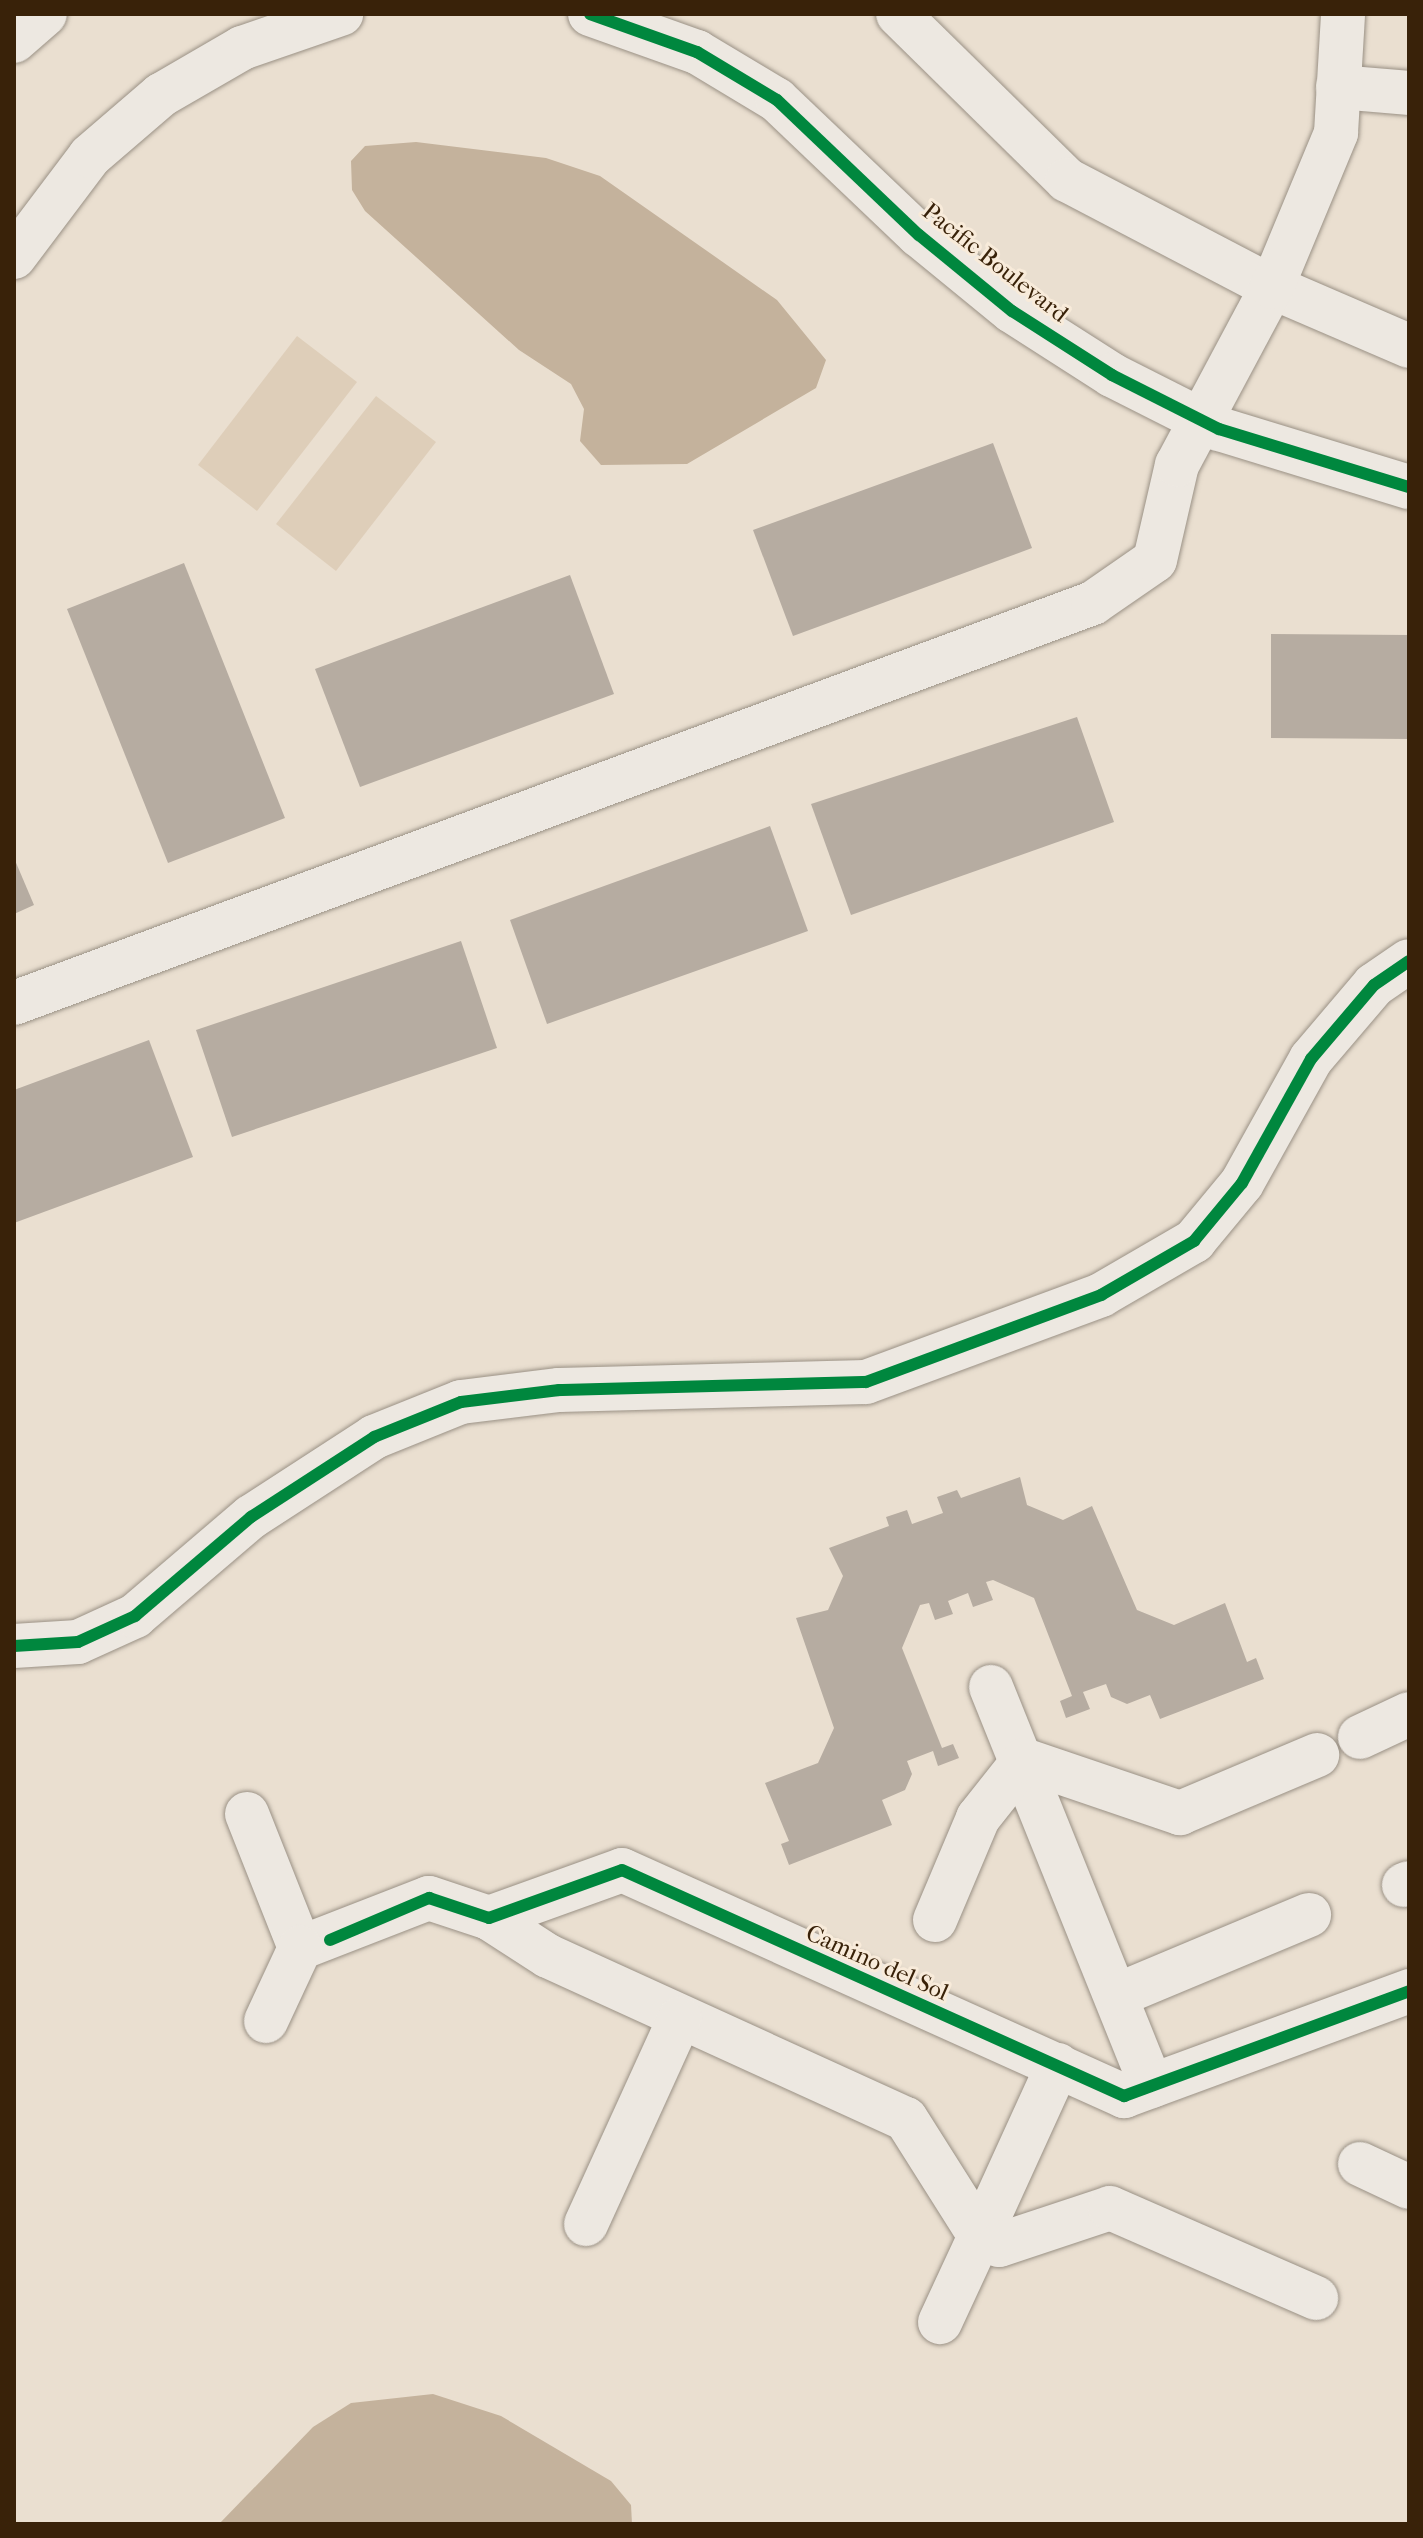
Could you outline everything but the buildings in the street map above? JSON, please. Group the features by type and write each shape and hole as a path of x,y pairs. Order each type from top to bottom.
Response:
{"street":[{"path":"14,41 45,14"},
{"path":"14,257 90,156 161,95 242,48 341,14"},
{"name":"Pacific Boulevard","path":"590,14 697,52 777,100 919,235 1012,311 1112,375 1201,419 1331,468 1409,487"},
{"path":"898,14 1067,180 1272,287 1409,346"},
{"path":"14,1003 1093,603 1155,560 1177,465 1272,287 1336,133 1343,14"},
{"path":"1338,87 1409,93"},
{"path":"14,1646 78,1642 135,1616 251,1517 374,1437 461,1402 559,1390 866,1382 1101,1295 1194,1241 1242,1183 1311,1059 1374,985 1409,961"},
{"path":"991,1687 1120,1994 1151,2086"},
{"path":"1360,1737 1409,1714"},
{"path":"1024,1760 1180,1813 1317,1755"},
{"path":"935,1920 978,1818 1024,1760"},
{"path":"247,1814 315,1944"},
{"name":"Camino del Sol","path":"489,1918 622,1870 1124,2096 1409,1991"},
{"path":"266,2021 315,1944 429,1898 489,1918 548,1956 906,2119 980,2236 999,2245 1110,2208 1316,2298"},
{"path":"1120,1994 1309,1915"},
{"path":"586,2224 680,2018"},
{"path":"940,2322 1058,2065"},
{"path":"1360,2164 1409,2187"}],"shaded area":[{"path":"416,142 546,158 600,176 777,300 826,360 816,388 687,464 601,465 580,441 584,409 571,384 519,350 365,211 352,190 351,161 365,146"},
{"path":"297,336 357,382 257,511 198,465"},
{"path":"376,396 436,442 336,571 276,524"},
{"path":"433,2394 501,2416 611,2481 631,2505 632,2524 219,2524 313,2427 351,2403"}],"cycle path":[{"path":"590,14 697,52 777,100 919,235 1012,311 1112,375 1219,429 1409,487"},
{"path":"14,1646 78,1642 135,1616 251,1517 374,1437 461,1402 559,1390 866,1382 1101,1295 1194,1241 1242,1183 1311,1059 1374,985 1409,961"},
{"path":"330,1940 429,1898 489,1918 622,1870 1124,2096 1409,1991"}]}
